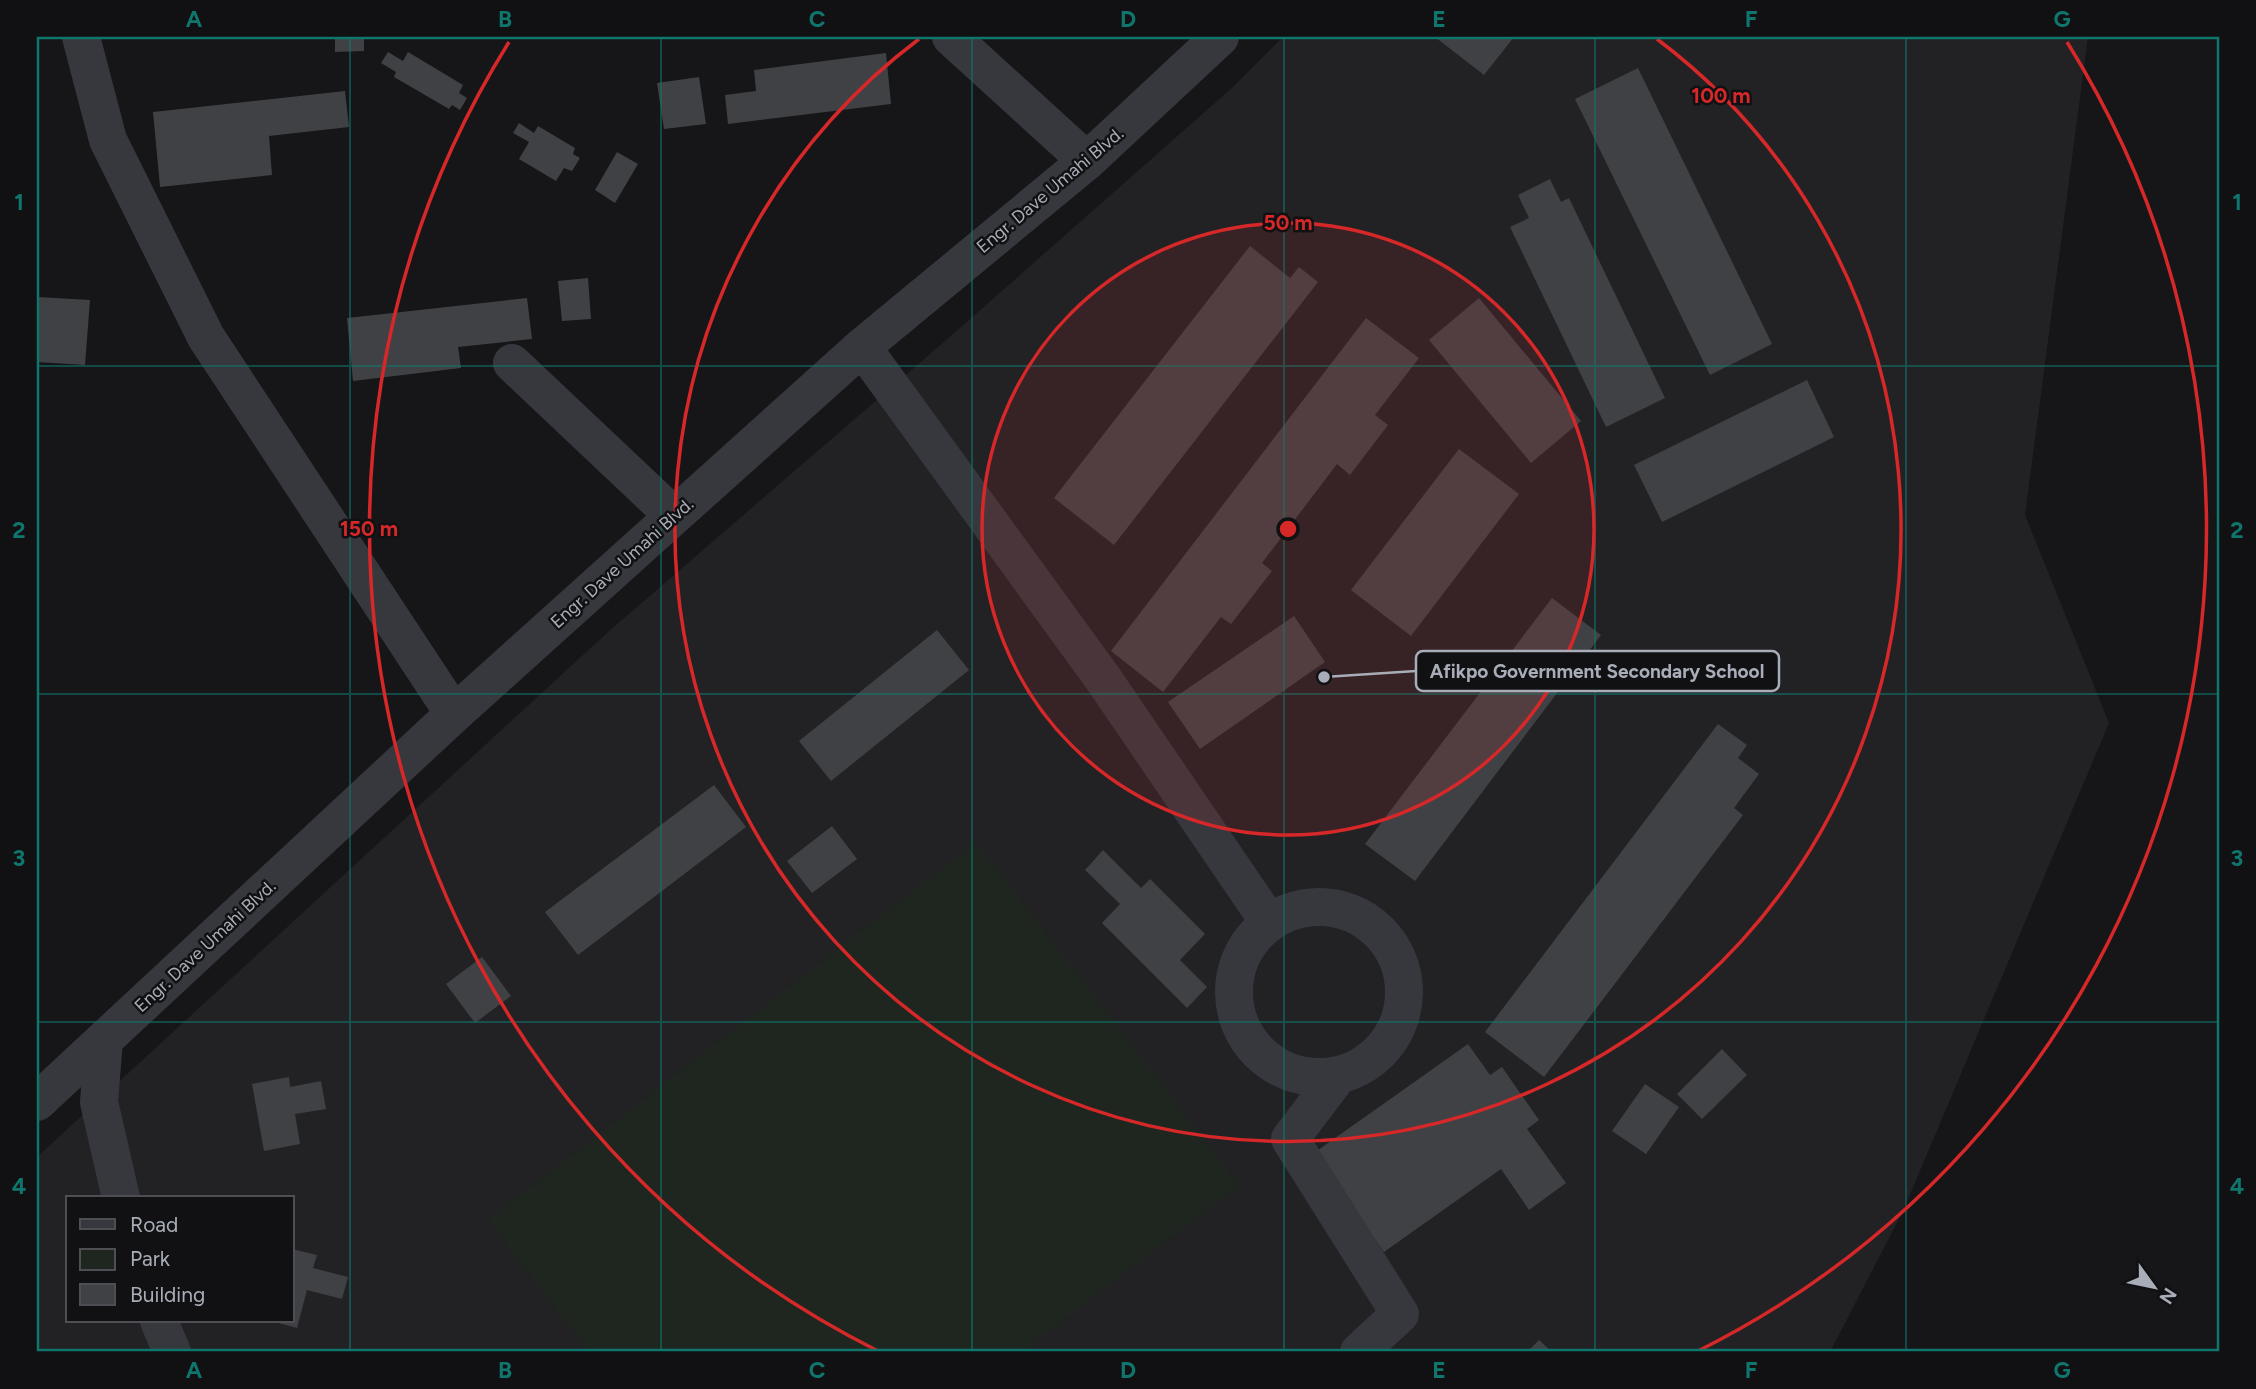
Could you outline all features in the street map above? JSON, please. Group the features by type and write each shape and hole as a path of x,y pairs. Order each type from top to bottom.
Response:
{"street":[{"path":"81,37 108,140 206,337 454,714"},
{"path":"951,37 1087,161"},
{"name":"Engr. Dave Umahi Blvd.","path":"37,1102 454,714 862,346 1087,161 1220,37"},
{"path":"862,346 1104,680 1269,922"},
{"path":"512,363 674,516"},
{"path":"1332,906 1365,918 1390,940 1403,971 1405,1005 1393,1037 1370,1062 1337,1077 1306,1078 1275,1066 1250,1044 1235,1013 1234,979 1245,947 1269,922 1299,908 1332,906"},
{"path":"104,1040 99,1102 121,1196"},
{"path":"1337,1077 1290,1139 1400,1314 1359,1352"},
{"path":"159,1322 172,1352"}],"shaded area":[{"path":"1283,37 2088,37 2025,515 2109,723 1903,1211 1830,1352 37,1352 37,1157 608,632 952,335 1233,87"}],"green space":[{"path":"976,842 1239,1185 1022,1352 589,1352 488,1220"}],"building":[{"path":"335,37 364,37 364,51 335,52"},
{"path":"1435,37 1514,37 1484,75"},
{"path":"388,52 403,61 408,52 463,85 459,93 467,98 460,110 452,105 449,109 394,77 396,72 381,63"},
{"path":"886,53 891,104 728,124 725,95 756,91 754,70"},
{"path":"1638,68 1772,344 1710,375 1575,99"},
{"path":"699,77 706,124 664,129 657,83"},
{"path":"345,91 349,127 269,136 272,175 160,187 153,112"},
{"path":"519,123 534,133 538,126 575,148 573,154 580,158 572,171 564,168 556,181 519,159 529,142 513,133"},
{"path":"617,152 638,164 615,203 595,190"},
{"path":"1550,179 1561,202 1569,198 1665,398 1606,427 1510,227 1529,218 1518,195"},
{"path":"1250,246 1290,278 1299,267 1318,282 1114,545 1054,498"},
{"path":"588,278 591,319 562,321 558,281"},
{"path":"37,297 90,300 85,365 37,362"},
{"path":"527,298 532,339 458,347 461,368 353,381 347,318"},
{"path":"1479,298 1581,421 1531,463 1429,340"},
{"path":"1366,318 1419,358 1375,415 1388,425 1350,475 1337,464 1262,563 1272,571 1231,624 1221,617 1163,692 1111,651"},
{"path":"1807,380 1834,437 1662,522 1634,465"},
{"path":"1459,449 1519,494 1411,636 1351,590"},
{"path":"1552,598 1601,635 1415,881 1365,844"},
{"path":"1294,616 1325,662 1200,749 1168,702"},
{"path":"937,630 969,670 831,781 799,741"},
{"path":"1718,724 1747,745 1738,758 1759,774 1734,808 1743,815 1544,1077 1485,1032"},
{"path":"714,785 746,827 578,955 545,912"},
{"path":"832,826 857,859 812,893 787,861"},
{"path":"1103,850 1141,888 1150,879 1205,934 1180,960 1207,987 1187,1008 1102,923 1120,904 1085,870"},
{"path":"482,957 511,996 475,1023 446,984"},
{"path":"1468,1044 1490,1075 1502,1067 1539,1120 1527,1129 1566,1183 1529,1210 1501,1169 1384,1252 1314,1153"},
{"path":"1722,1049 1747,1075 1702,1119 1677,1094"},
{"path":"289,1077 290,1087 321,1081 326,1109 295,1114 300,1144 264,1151 252,1084"},
{"path":"1645,1084 1679,1107 1646,1154 1612,1131"},
{"path":"294,1249 317,1255 313,1268 348,1277 342,1299 307,1290 297,1328 275,1322 294,1322"},
{"path":"1539,1340 1552,1352 1527,1352"}],"place":[{"name":"Afikpo Government Secondary School","path":"1324,677"}]}
